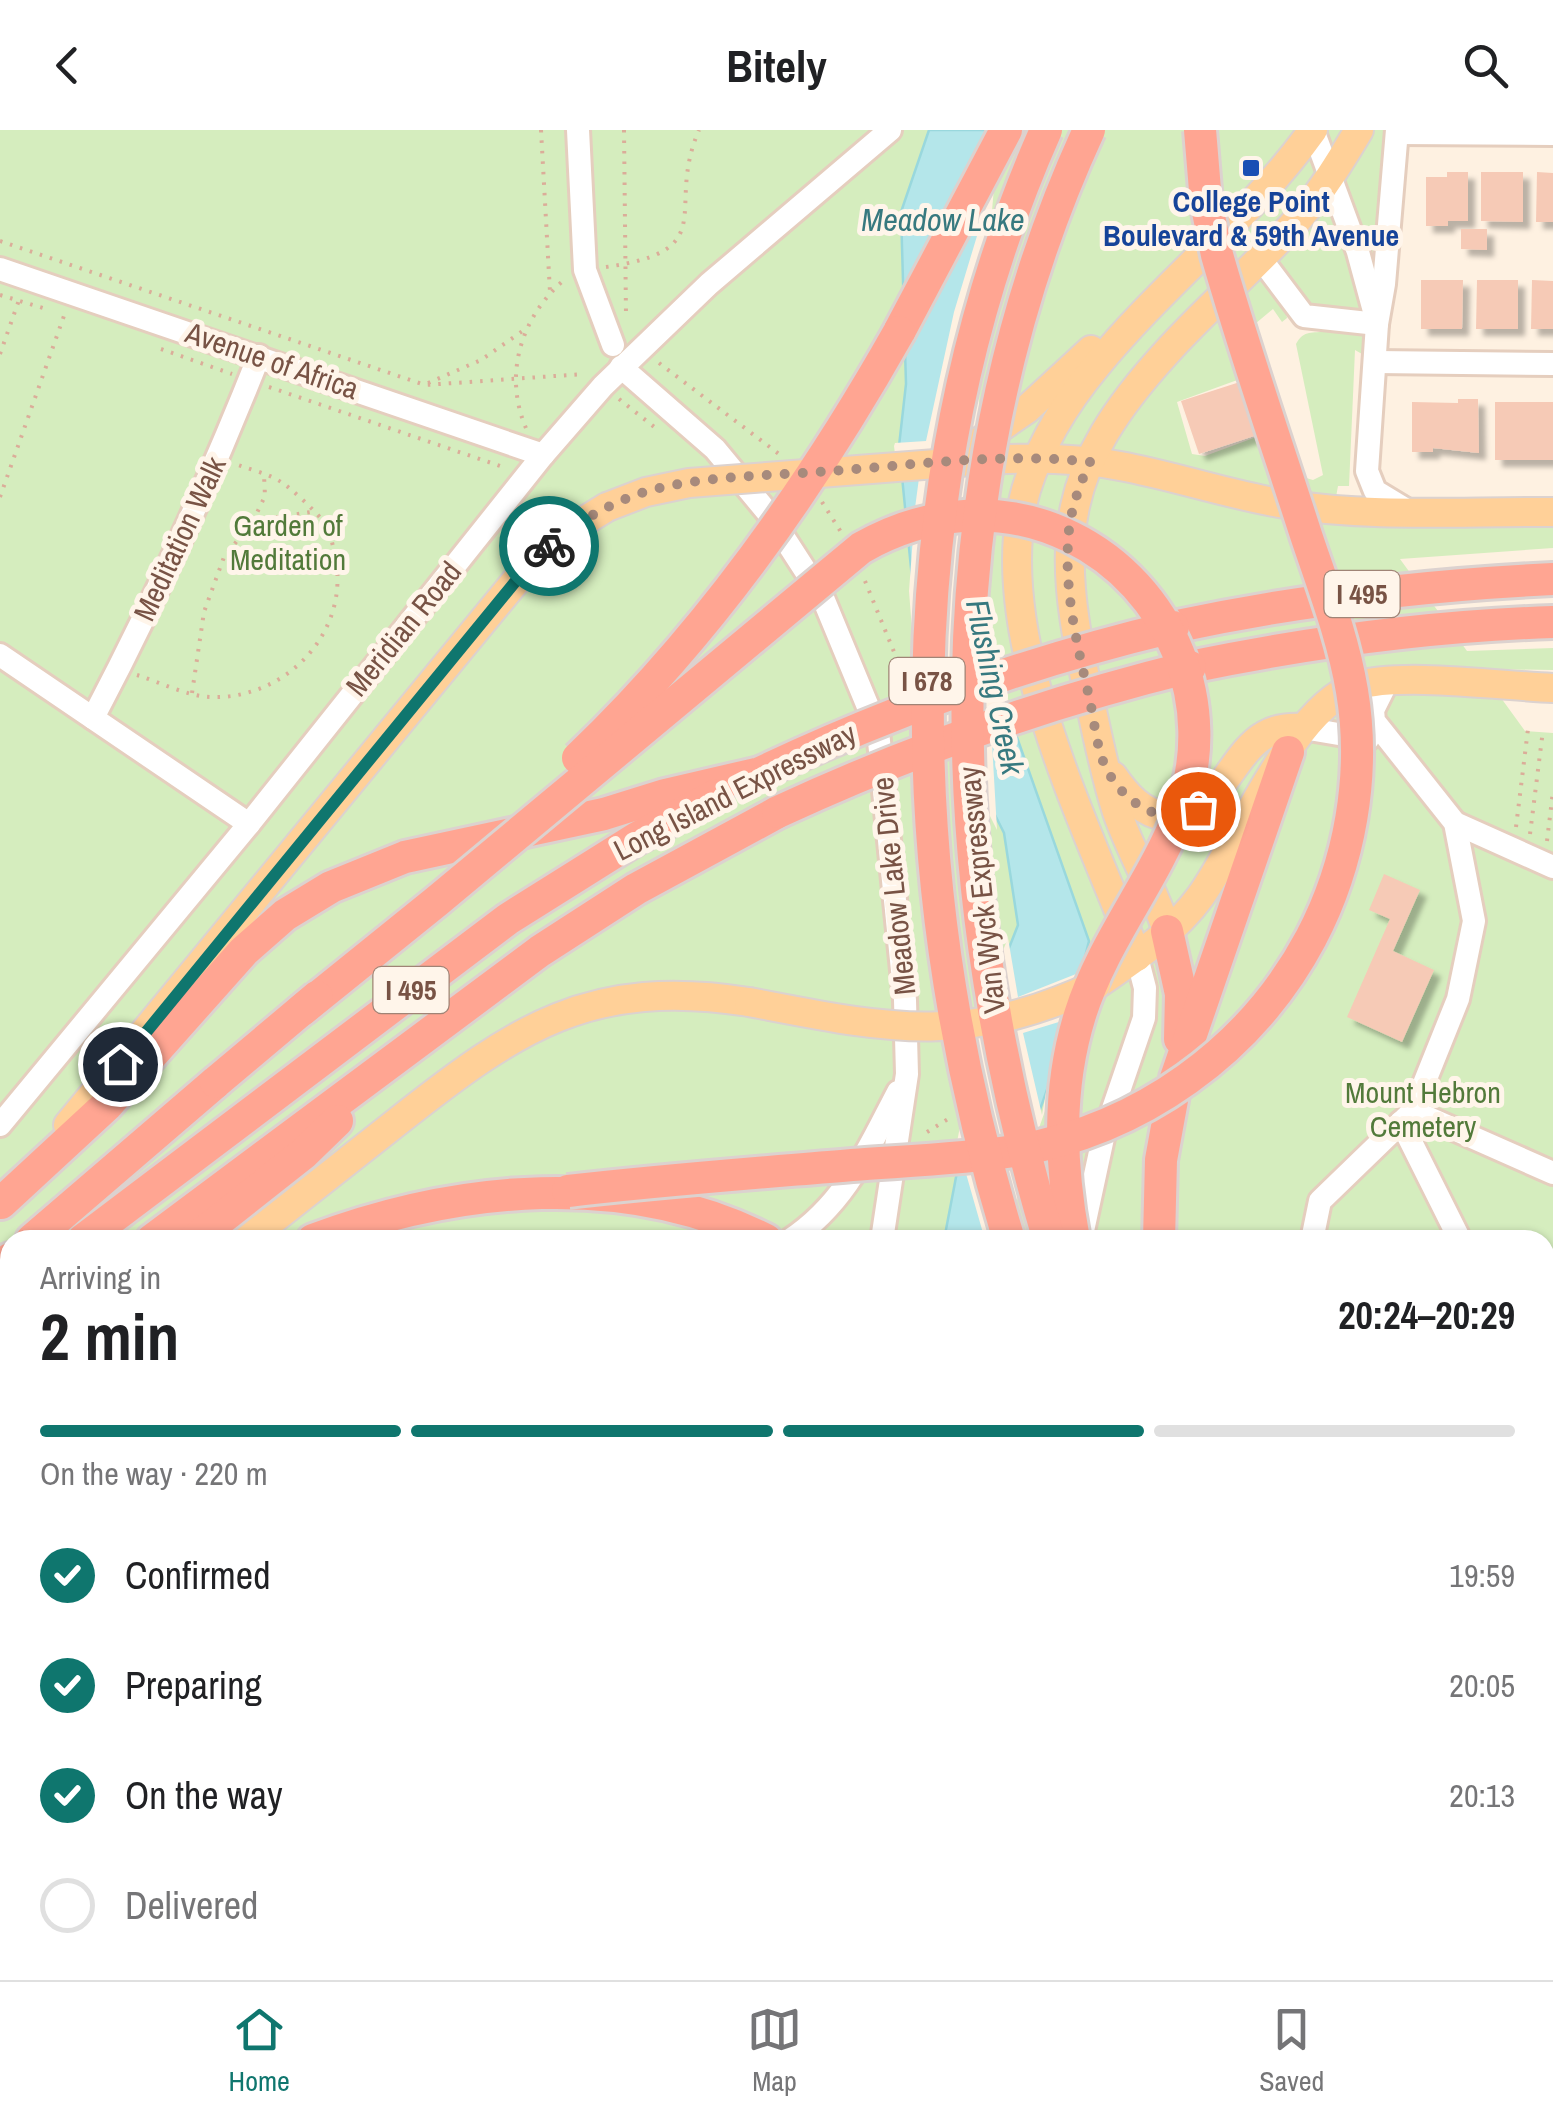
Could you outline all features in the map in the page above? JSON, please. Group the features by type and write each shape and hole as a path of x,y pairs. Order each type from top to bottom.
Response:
{"highway":[{"path":"302,1010 585,752 674,658 724,598 796,499 860,400 1006,130"},
{"name":"Van Wyck Expressway","path":"1006,1230 974,1112 949,983 931,814 928,657 935,544 966,365 995,258 1046,130"},
{"name":"Van Wyck Expressway","path":"1047,1230 1012,1103 988,977 970,812 967,658 974,548 1004,373 1038,255 1088,130"},
{"path":"347,1230 425,1207 987,1154 1075,1136 1130,1114 1196,1073 1252,1022 1302,955 1328,902 1345,848 1356,767 1355,716 1340,640 1217,255 1206,202 1200,130"},
{"path":"44,1230 302,1010 861,548 901,528 939,517 1002,516 1044,526 1103,555 1136,584 1161,616 1186,674 1194,732 1191,772 1180,811 1106,949 1078,1021 1062,1123 1064,1170 1075,1230"},
{"name":"Long Island Expressway","path":"96,1230 508,919 637,838 840,736 961,689 1075,652 1174,627 1357,595 1553,580"},
{"name":"Long Island Expressway","path":"165,1230 526,960 636,889 778,812 960,734 1190,666 1362,636 1553,622"},
{"path":"1176,1078 1296,740"},
{"path":"0,1203 106,1106 244,951 286,915 331,886 405,858 604,814 760,773"},
{"path":"1159,1230 1160,1160 1176,1078 1181,994 1167,931"},
{"path":"207,1230 303,1154 422,1036"},
{"path":"568,1191 666,1202 760,1230"}],"main road":[{"path":"1137,956 1066,786 1022,613 1018,543 1026,490 1064,411 1095,367 1163,292 1252,207 1313,130"},
{"path":"1167,931 1118,815 1074,626 1068,581 1070,523 1077,492 1118,415 1157,363 1302,214 1359,130"},
{"path":"976,452 1043,396 1137,306 1163,292"},
{"path":"0,1203 95,1094 515,582 563,534 608,507 646,492 689,483 936,464 976,452 1133,469 1284,504 1358,511 1553,512"},
{"path":"260,1230 457,1074 524,1031 573,1012 628,998 688,994 874,1025 927,1029 1039,1010 1096,985 1167,931 1200,896 1296,740 1338,696 1355,687 1388,682 1553,688"},
{"path":"1104,763 1133,801 1153,813 1176,818 1198,809 1256,741 1279,729 1296,740"}],"street":[{"path":"578,130 585,270 617,356"},
{"name":"Meridian Road","path":"0,1124 248,824 537,446 617,356 890,130"},
{"path":"1313,130 1358,252 1377,324"},
{"path":"1408,511 1375,490 1368,471 1377,324 1397,131 1553,134"},
{"path":"1261,259 1304,316 1377,324"},
{"name":"Avenue of Africa","path":"0,269 415,412 537,446"},
{"name":"Meditation Walk","path":"93,718 219,458 258,356"},
{"name":"Meadow Lake Drive","path":"617,356 714,449 768,513 823,598 878,731 905,1000 908,1074 884,1230"},
{"path":"1376,362 1553,364"},
{"path":"0,655 248,824"},
{"path":"1314,1230 1320,1202 1407,1117 1458,999 1474,921 1455,823 1374,721 1372,710 1388,682"},
{"path":"1296,740 1391,742"},
{"path":"1455,823 1550,858"},
{"path":"1080,1230 1103,1138 1144,1018 1146,988 1137,956"},
{"path":"804,1230 850,1184 908,1074"},
{"path":"1407,1117 1553,1173"},
{"path":"1407,1117 1456,1230"}],"path":[{"path":"540,130 550,292"},
{"path":"624,130 626,316"},
{"path":"415,412 424,384 481,360 524,330 550,292 564,280 585,270 649,260 664,253 679,238 684,226 687,157 698,130"},
{"path":"0,241 424,384 587,373 592,378"},
{"path":"0,354 35,253"},
{"path":"0,497 79,267"},
{"path":"524,330 516,378 519,406 524,426 537,446"},
{"path":"119,668 207,698 248,694 280,682 309,654 330,625 339,589 336,555 325,524 281,482 219,458"},
{"path":"192,693 204,612 224,558 253,521 265,496 264,475"},
{"path":"253,521 313,512"},
{"path":"1514,836 1528,729"},
{"path":"1529,844 1543,730"},
{"path":"1550,858 1553,791"}],"green space":[{"path":"0,130 1389,130 1376,362 1355,350 1349,486 1338,486 1336,497 1270,488 1176,465 1181,490 1553,524 1553,548 1400,559 1467,651 1553,648 1553,670 1480,669 1525,731 1553,733 1553,1230 0,1230","holes":["1285,306 1326,331 1306,334 1296,344 1323,475 1313,480 1279,470 1267,433 1205,456 1192,454 1177,402 1251,375 1237,339 1273,309 1282,322 1287,318"]}],"water":[{"name":"Meadow Lake","path":"929,130 994,130 979,303 966,561 990,661 1089,941 1063,1045 1017,1174 1006,1230 946,1230 991,994 1018,925 1004,833 931,687 917,629 899,446 906,384 901,212"}],"pier":[{"path":"999,130 984,303 971,561 992,654 1020,733 992,743 997,830 926,688 912,630 909,591 913,537 902,512 915,508 919,478 898,479 894,446 926,441 954,312 990,193"},
{"path":"1008,938 1018,997 1076,974 1094,938 1068,1046 1022,1176 1011,1230 982,1230 957,1142 986,993","holes":["1062,1021 1052,1058 1042,1115 1023,1033"]}],"building":[{"path":"1447,172 1468,172 1468,221 1426,226 1426,177 1447,177"},
{"path":"1481,172 1523,172 1523,222 1481,221"},
{"path":"1537,172 1553,173 1553,222 1536,222"},
{"path":"1461,229 1487,229 1487,250 1461,249"},
{"path":"1421,280 1463,280 1462,329 1421,329"},
{"path":"1477,280 1518,280 1518,329 1476,329"},
{"path":"1532,280 1553,281 1553,329 1531,329"},
{"path":"1246,380 1263,433 1199,454 1181,401"},
{"path":"1458,399 1478,399 1479,453 1433,448 1433,452 1412,452 1412,402 1458,403"},
{"path":"1495,402 1553,402 1553,460 1495,460"},
{"path":"1384,874 1420,890 1393,951 1434,970 1402,1042 1347,1017 1390,919 1369,910"}],"way so far":[{"path":"549,546 608,507 666,486 975,460 1039,458 1090,462 1077,492 1070,523 1068,581 1104,763 1124,793 1148,811 1176,818 1198,809"}],"place":[{"name":"College Point Boulevard & 59th Avenue","path":"1251,168"}],"route":[{"path":"120,1064 515,582 549,546"}],"park label":[{"name":"Garden of Meditation","path":"288,543"},
{"name":"Mount Hebron Cemetery","path":"1423,1110"}],"water label":[{"name":"Flushing Creek","path":"995,687"}]}
